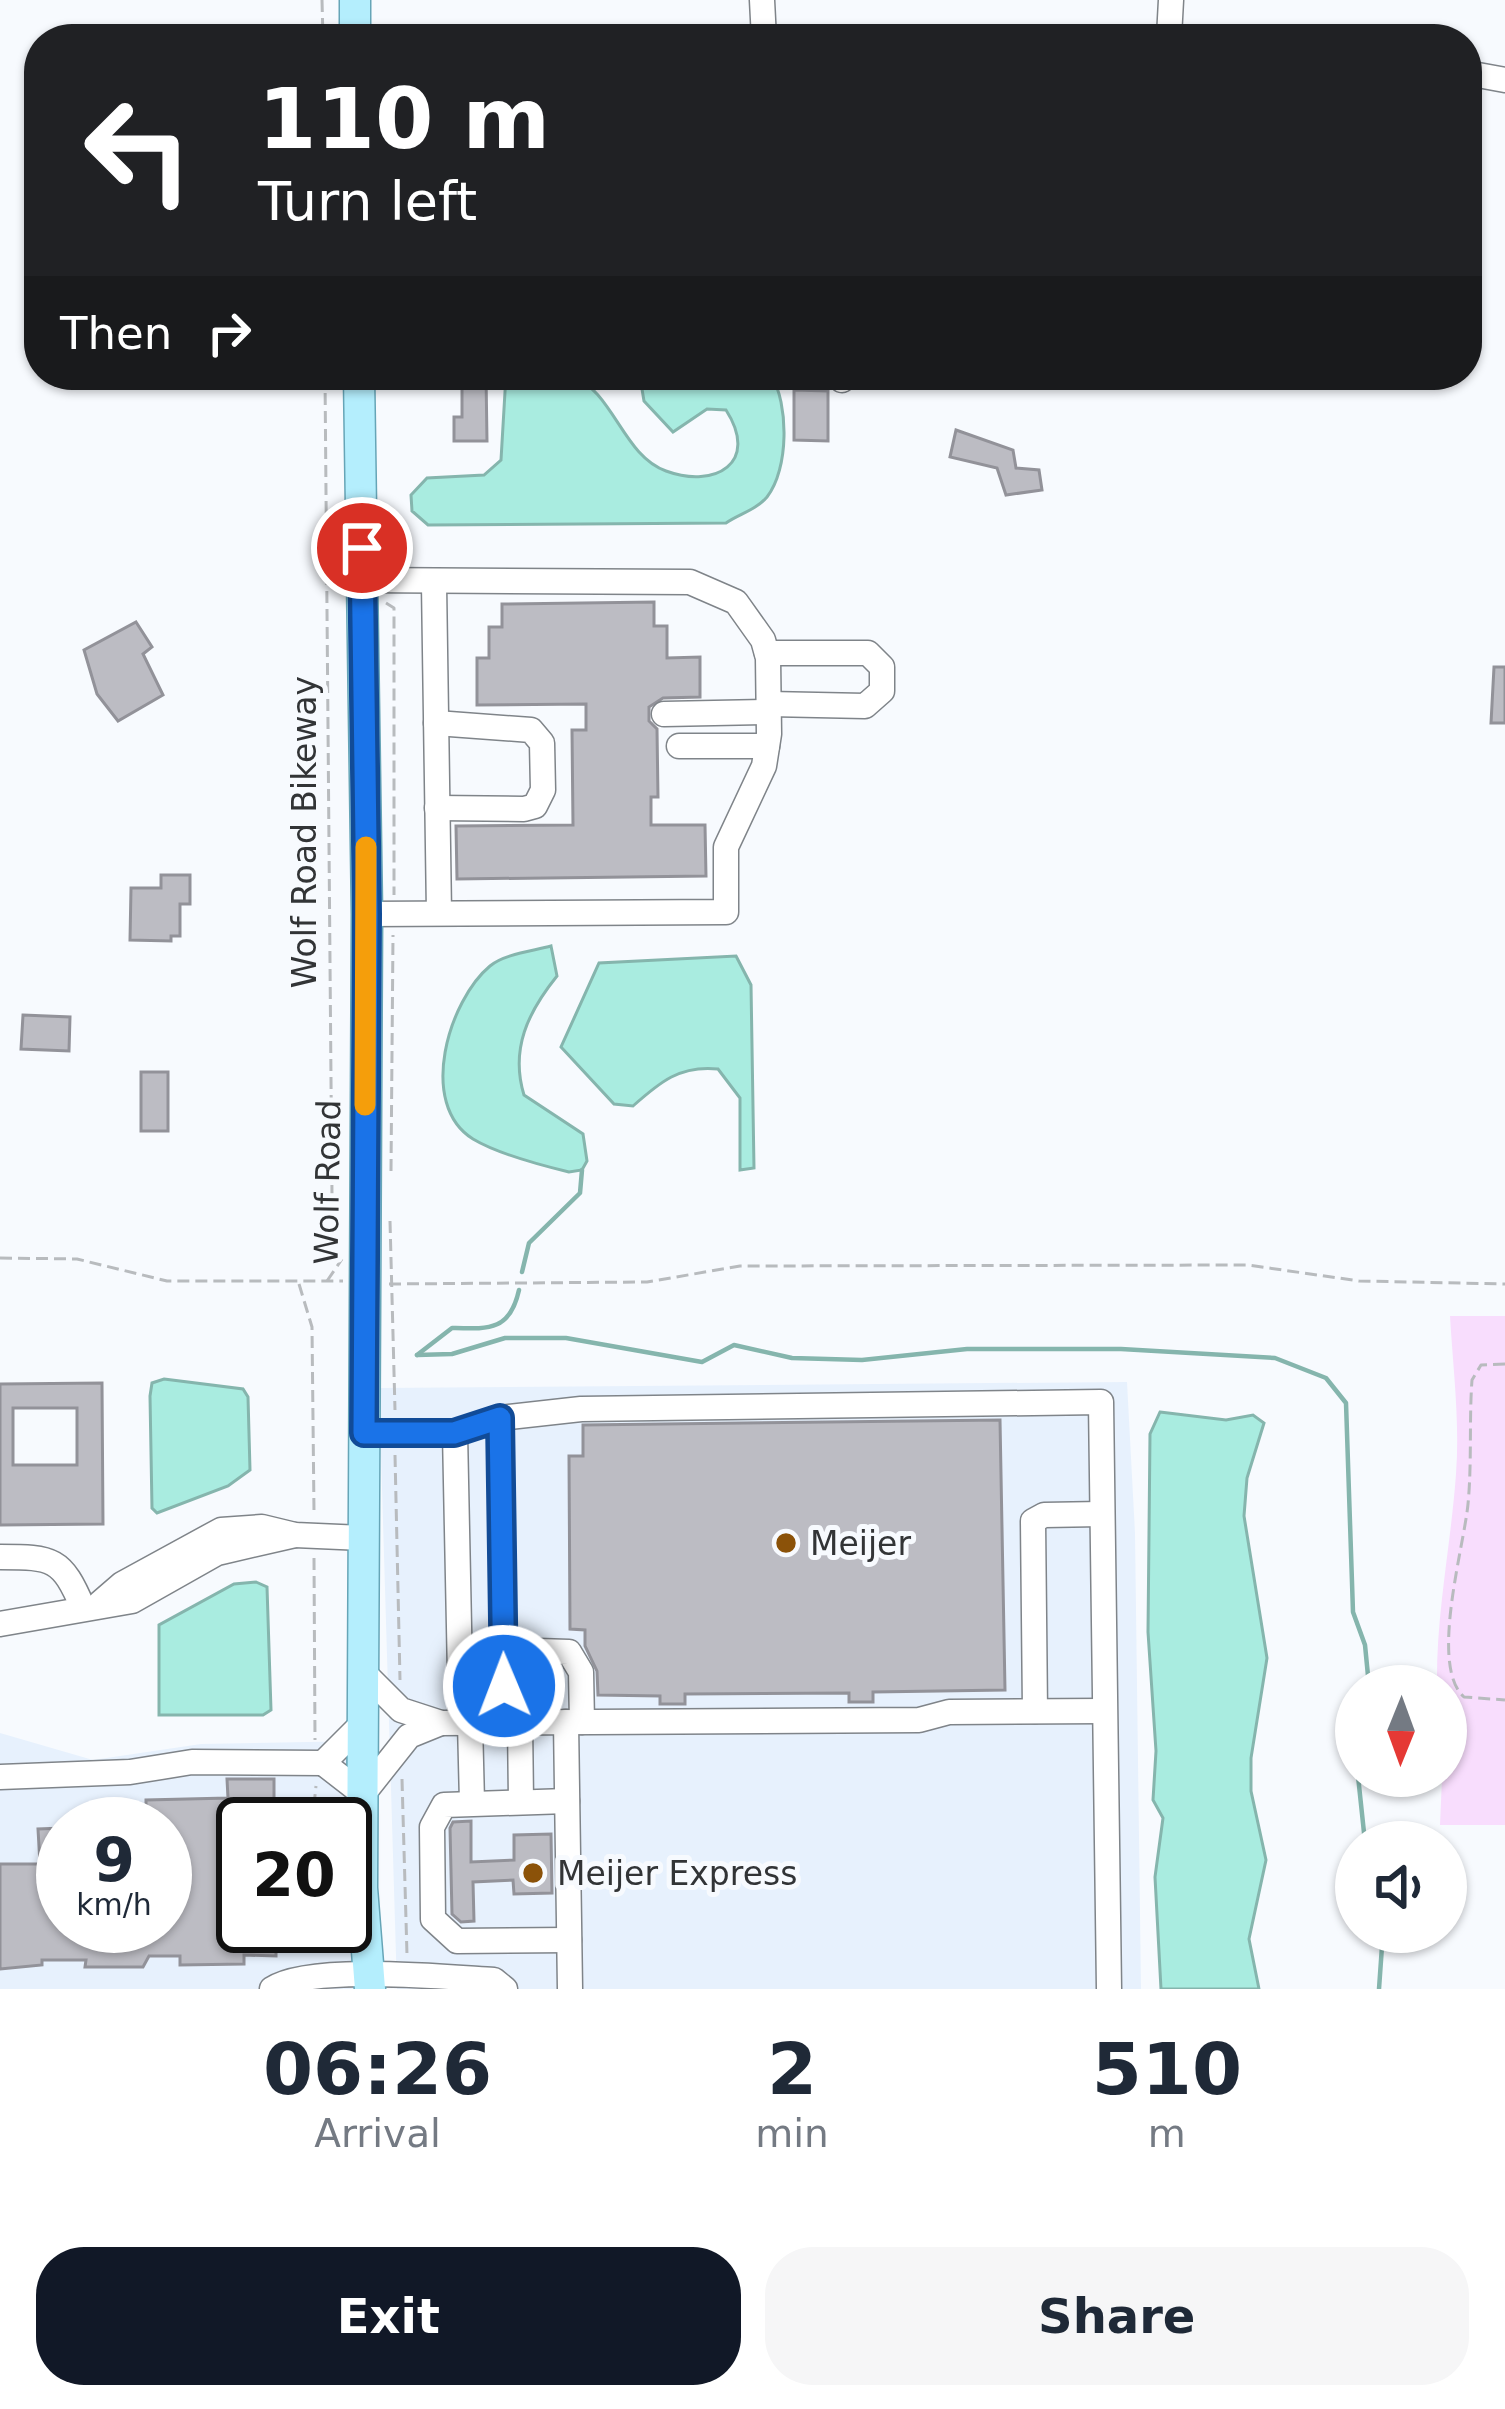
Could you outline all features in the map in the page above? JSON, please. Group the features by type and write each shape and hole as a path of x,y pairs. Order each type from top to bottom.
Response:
{"main road":[{"name":"Wolf Road","path":"360,390 372,580 380,914 380,1433 363,1538 369,1981"}],"street":[{"path":"372,580 434,584 690,582 736,602 766,653 769,708 764,766 730,829 726,912 380,914"},
{"path":"434,584 440,913"},
{"path":"664,714 865,706 881,691 881,667 868,653 766,653"},
{"path":"436,723 531,730 542,743 543,790 535,806 524,809 437,808"},
{"path":"679,746 767,746"},
{"path":"380,1433 454,1433 500,1418 581,1409 1101,1402 1109,1989"},
{"path":"500,1418 504,1650 521,1802"},
{"path":"454,1433 458,1723 472,1802"},
{"path":"1035,1711 1033,1521 1044,1515 1101,1514"},
{"path":"0,1624 132,1601 217,1553 295,1535 363,1538"},
{"path":"0,1557 57,1563 92,1605"},
{"path":"504,1650 569,1652 581,1672 567,1801 570,1989"},
{"path":"363,1672 401,1710 458,1723 919,1720 949,1712 1102,1711"},
{"path":"323,1763 363,1723"},
{"path":"0,1777 83,1776 192,1762 323,1763 363,1794 400,1745 458,1723"},
{"path":"567,1801 444,1805 436,1814 433,1919 457,1941 569,1940"},
{"path":"272,1989 284,1981 494,1980 505,1989"}],"path":[{"name":"Wolf Road Bikeway","path":"325,390 332,1196 342,1226"},
{"path":"372,580 382,600 394,608 380,914 395,1141 387,1187"},
{"path":"389,1208 395,1284 380,1433 401,1710"},
{"path":"326,1282 343,1257"},
{"path":"0,1258 77,1259 167,1281 344,1281"},
{"path":"380,1284 647,1282 740,1266 1132,1265 1248,1265 1359,1281 1505,1284"},
{"path":"1505,1364 1481,1365 1472,1380 1469,1500 1454,1580 1450,1664 1453,1683 1464,1697 1505,1700"},
{"path":"400,1745 407,1944"},
{"path":"329,1953 332,1964"}],"shaded area":[{"path":"505,390 593,390 651,463 666,471 701,477 727,467 735,457 738,444 726,410 707,409 673,432 644,401 642,390 778,390 781,402 783,454 774,485 753,509 726,523 428,525 412,511 411,495 427,478 484,475 501,460"},
{"path":"551,946 557,976 524,1032 520,1078 524,1095 583,1134 587,1161 582,1170 569,1172 473,1139 456,1123 446,1102 443,1078 452,1026 475,982 503,959"},
{"path":"736,956 751,985 754,1168 740,1170 740,1098 718,1069 682,1073 633,1106 614,1104 561,1047 599,963"},
{"path":"1450,1316 1505,1316 1505,1825 1440,1821 1441,1797 1467,1797 1467,1665 1437,1665 1454,1500 1457,1415"},
{"path":"164,1379 243,1389 248,1397 250,1470 228,1486 157,1513 152,1508 150,1396 152,1383"},
{"path":"1127,1382 1135,1533 1141,1989 397,1989 379,1388"},
{"path":"1160,1412 1226,1420 1253,1415 1264,1423 1247,1478 1244,1516 1267,1658 1251,1758 1251,1791 1266,1860 1249,1939 1259,1989 1161,1989 1155,1877 1163,1818 1153,1800 1156,1751 1148,1632 1150,1434"},
{"path":"256,1582 267,1587 271,1710 263,1715 159,1715 159,1625 234,1584"},
{"path":"0,1733 93,1760 201,1744 363,1741 365,1797 216,1797 216,1953 369,1953 370,1989 0,1989"}],"building":[{"path":"462,390 486,390 487,441 454,441 454,417 462,417"},
{"path":"794,390 828,391 828,441 794,440"},
{"path":"956,430 1013,450 1016,468 1039,470 1042,490 1006,495 997,468 950,457"},
{"path":"654,602 654,626 667,626 667,658 700,657 700,697 663,698 649,707 649,721 657,729 658,797 651,797 651,825 705,825 706,876 457,879 456,826 573,825 572,730 586,730 586,704 477,705 477,658 489,658 489,627 502,627 502,604"},
{"path":"136,622 152,647 143,654 163,695 118,721 97,694 84,650"},
{"path":"1494,667 1505,667 1505,723 1491,723"},
{"path":"161,875 190,875 190,904 180,904 180,936 171,936 171,941 130,940 131,888 161,888"},
{"path":"23,1015 70,1017 69,1051 21,1049"},
{"path":"141,1072 168,1072 168,1131 141,1131"},
{"path":"102,1383 103,1524 0,1525 0,1384","holes":["13,1408 77,1408 77,1465 13,1465"]},
{"name":"Meijer","path":"1000,1420 1005,1690 873,1692 873,1702 849,1702 849,1693 685,1694 685,1704 660,1704 660,1696 598,1695 597,1671 585,1646 585,1630 570,1629 569,1456 583,1456 583,1425"},
{"path":"227,1779 274,1779 274,1797 228,1797"},
{"path":"216,1798 216,1953 276,1956 244,1955 244,1964 180,1965 180,1956 149,1956 143,1967 85,1967 86,1960 42,1960 42,1965 0,1969 0,1864 36,1864 36,1953 192,1953 192,1799"},
{"path":"471,1821 471,1862 514,1860 514,1835 551,1834 552,1893 514,1894 513,1880 473,1882 474,1921 461,1922 452,1914 450,1828 453,1822"}],"waterway":[{"path":"522,1272 529,1243 580,1193 582,1170"},
{"path":"417,1355 452,1328 487,1327 504,1320 519,1290"},
{"path":"417,1355 452,1354 505,1338 566,1338 702,1362 734,1345 792,1358 862,1360 967,1349 1121,1349 1275,1358 1326,1378 1346,1403 1353,1612 1367,1665"},
{"path":"1360,1797 1363,1821"},
{"path":"1379,1989 1382,1953"}],"slow traffic":[{"path":"365,1105 366,847"}],"place":[{"name":"Meijer","path":"786,1543"},
{"name":"Meijer Express","path":"533,1873"}],"route":[{"path":"362,548 367,914 364,1433 454,1433 500,1418 504,1686"}]}
